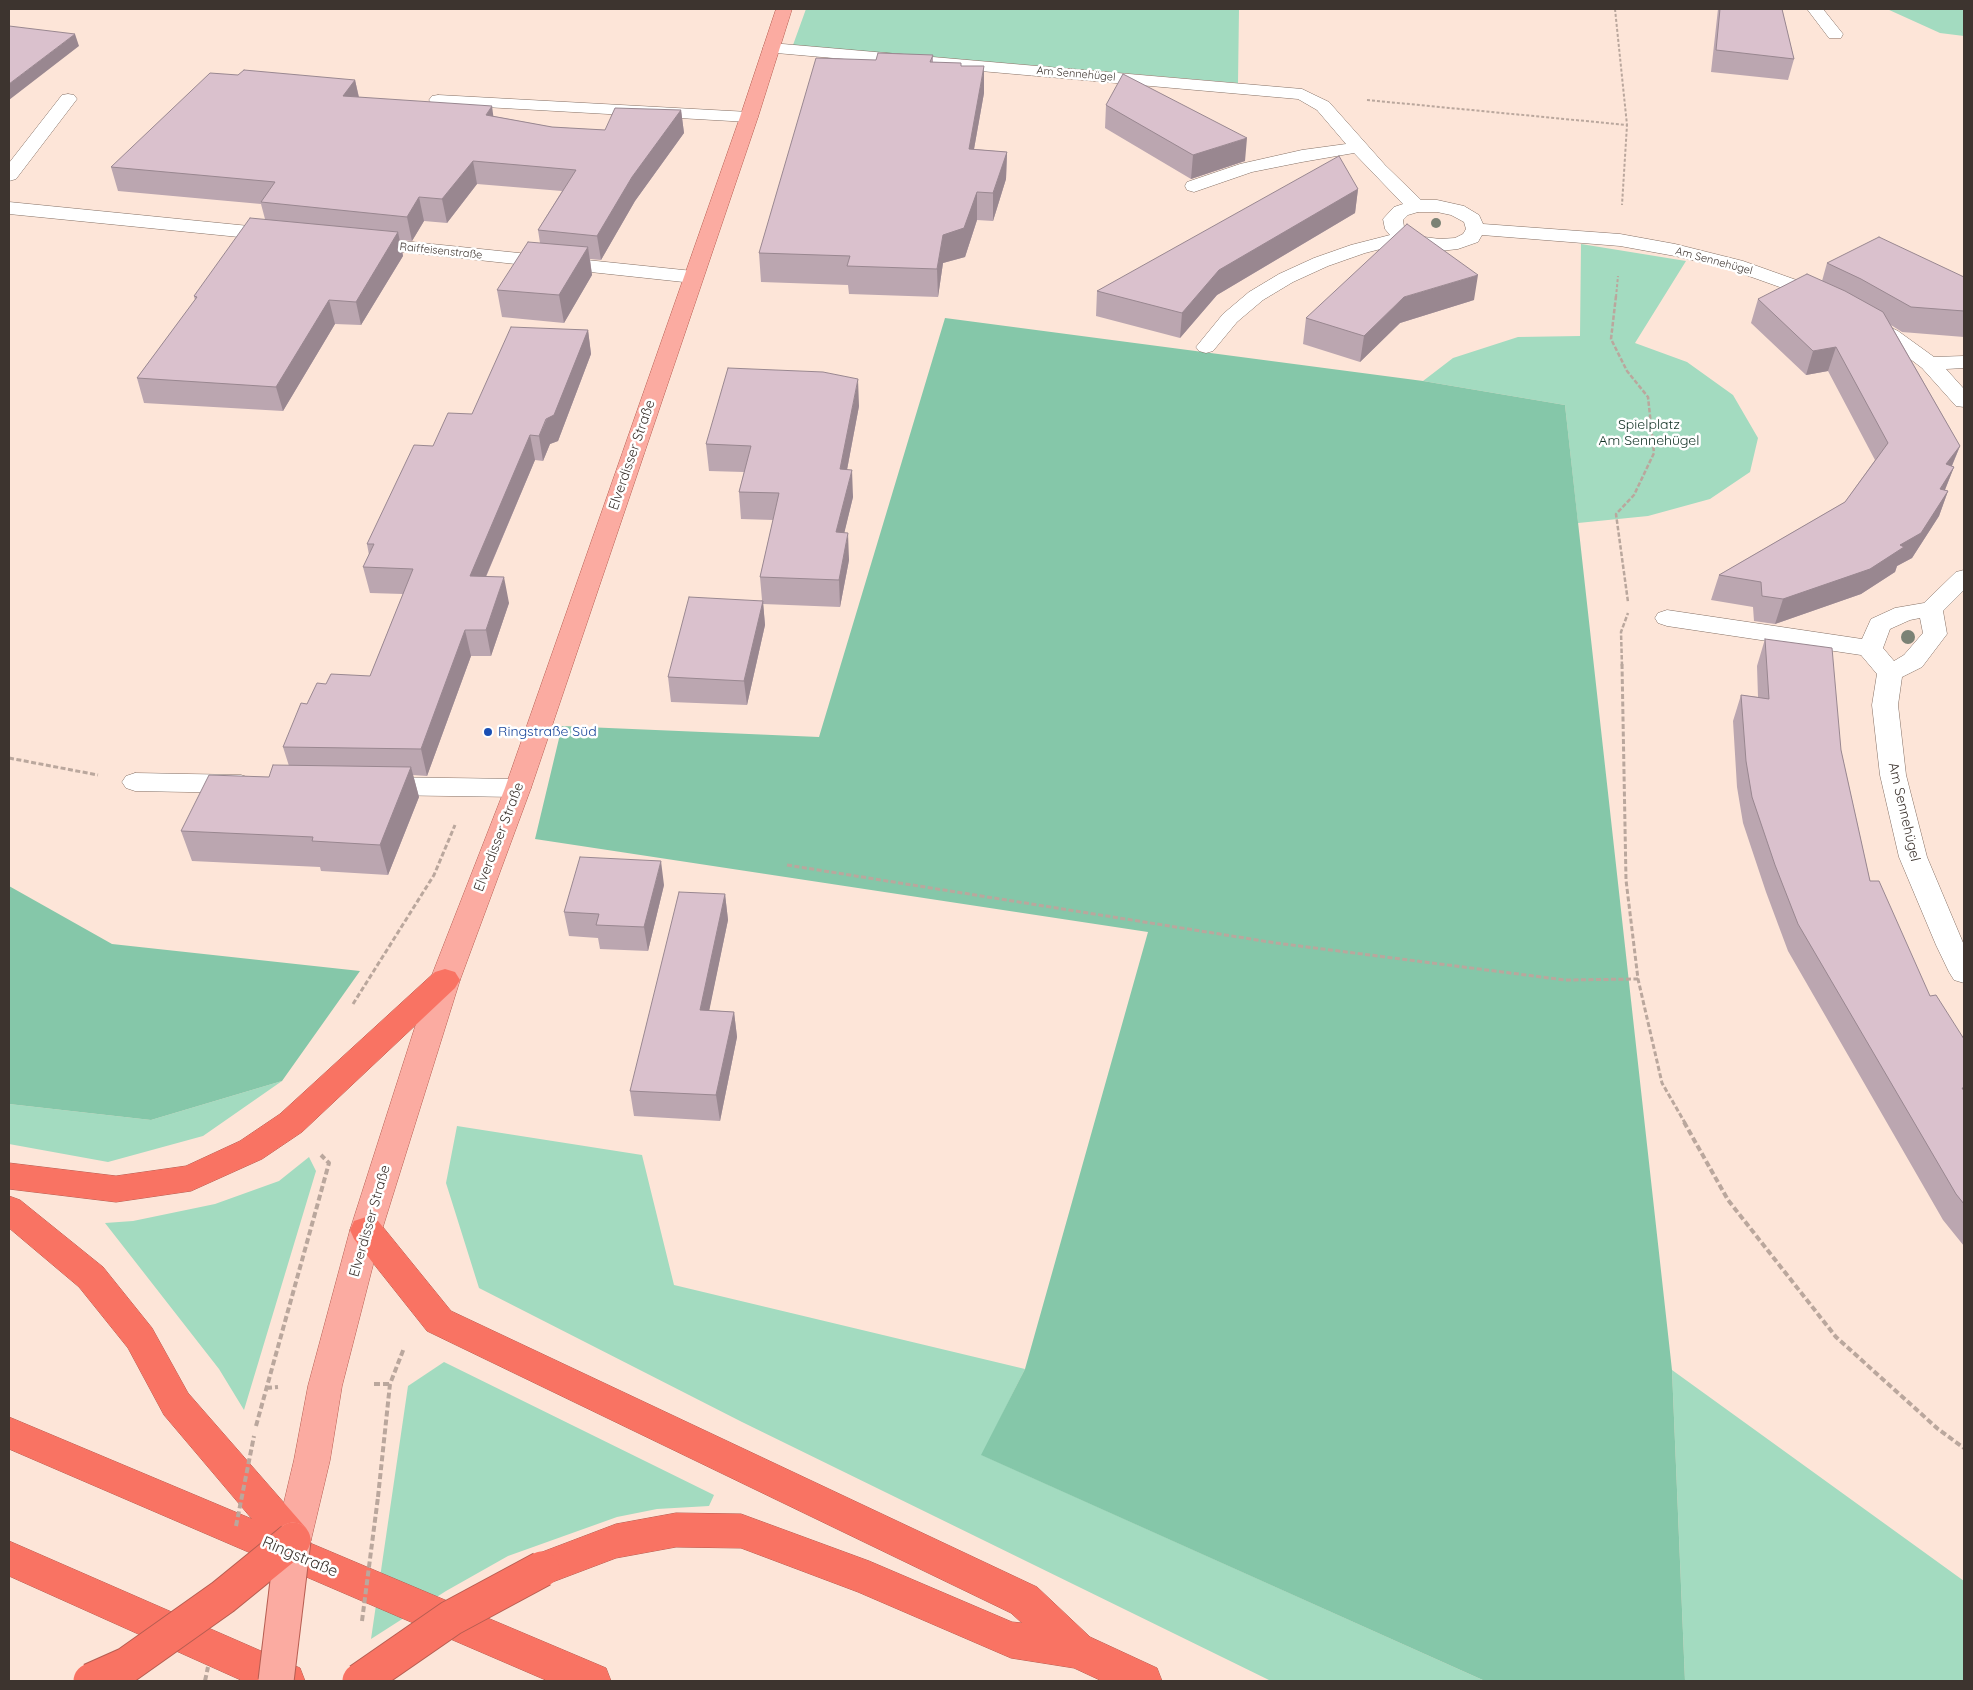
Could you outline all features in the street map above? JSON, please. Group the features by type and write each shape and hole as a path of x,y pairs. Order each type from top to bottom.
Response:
{"highway":[{"path":"9,1176 116,1190 192,1178 251,1150 291,1124 445,980"},
{"path":"9,1209 91,1277 140,1338 176,1404 293,1540 222,1597 127,1665 91,1681"},
{"path":"366,1230 439,1321 1024,1600 1077,1650"},
{"name":"Ringstraße","path":"9,1433 592,1681"},
{"path":"360,1681 451,1618 542,1569 616,1541 676,1530 741,1531 869,1579 1011,1640 1077,1650 1142,1681"},
{"path":"9,1558 286,1681"}],"main road":[{"name":"Elverdisser Straße","path":"276,1681 293,1540 312,1460 325,1386 366,1230 445,980 518,788 749,117 784,9"}],"street":[{"path":"1815,9 1835,34"},
{"name":"Am Sennehügel","path":"771,48 1302,94 1323,106 1378,169 1416,206"},
{"path":"9,175 68,99"},
{"path":"438,100 749,117"},
{"path":"1194,186 1247,168 1302,156 1360,147"},
{"path":"1416,206 1437,206 1457,210 1472,219 1476,229 1471,238 1458,244 1421,243 1405,237 1395,229 1393,219 1401,211 1416,206"},
{"path":"9,208 297,236"},
{"name":"Am Sennehügel","path":"1476,229 1523,231 1620,240 1676,250 1736,265 1795,286 1845,310 1890,335 1929,364 1964,401"},
{"path":"1206,347 1236,313 1256,296 1286,278 1321,262 1358,249 1405,237"},
{"name":"Raiffeisenstraße","path":"346,241 693,277"},
{"path":"1929,364 1964,362"},
{"path":"1870,649 1880,624 1904,613 1931,609 1964,577"},
{"path":"1668,618 1850,644 1870,649 1890,672 1914,661 1935,634 1931,609"},
{"name":"Am Sennehügel","path":"1890,672 1885,705 1893,775 1913,857 1950,945 1964,972"},
{"path":"136,782 264,784"},
{"path":"352,786 518,788"}],"path":[{"path":"1616,9 1627,125 1620,240 1621,256 1611,339 1627,371 1648,397 1654,454 1634,495 1616,514 1628,591 1628,605"},
{"path":"1302,94 1627,125"},
{"path":"1628,612 1621,632 1626,870 1638,979 1662,1083 1728,1200 1836,1337 1938,1429 1964,1448"},
{"path":"9,758 136,782"},
{"path":"351,1007 434,875 471,788"},
{"path":"787,864 1276,943 1565,980 1638,979"},
{"path":"254,1436 329,1163 318,1152"},
{"path":"362,1622 378,1497 388,1383 404,1349 410,1344"},
{"path":"266,1388 276,1387"}],"green space":[{"path":"806,9 1239,9 1238,83 793,45"},
{"path":"1887,9 1964,9 1964,36 1940,33"},
{"name":"Spielplatz Am Sennehügel","path":"1581,244 1686,261 1635,343 1687,362 1733,395 1758,438 1750,472 1710,499 1648,516 1578,523 1565,405 1423,381 1453,358 1518,337 1580,336"},
{"path":"945,318 1423,381 1565,405 1672,1370 1685,1681 1485,1681 981,1455 1025,1369 1148,932 535,839 562,726 819,737"},
{"path":"9,886 112,944 360,971 282,1081 151,1120 9,1104"},
{"path":"282,1081 203,1136 108,1162 9,1144 9,1104 151,1120"},
{"path":"457,1126 642,1155 674,1285 1025,1369 982,1455 1485,1681 1271,1681 742,1422 479,1288 446,1183"},
{"path":"309,1157 316,1171 244,1410 219,1369 105,1223 133,1221 215,1204 279,1181"},
{"path":"444,1362 714,1495 709,1506 657,1509 617,1517 508,1556 446,1591 371,1639 408,1386"},
{"path":"1672,1370 1964,1581 1964,1681 1685,1681"}],"building":[{"path":"1720,9 1782,9 1794,59 1716,50"},
{"path":"9,26 75,34 9,84"},
{"path":"878,53 933,55 930,62 961,63 961,66 984,66 969,149 1007,152 993,193 977,192 964,228 943,235 937,269 847,266 850,256 759,253 816,58 876,60"},
{"path":"244,70 355,80 343,96 492,106 486,115 552,127 605,130 615,108 681,110 632,177 597,236 538,230 576,170 473,161 442,199 419,197 407,217 261,202 275,182 111,167 210,73 238,75"},
{"path":"1123,74 1247,138 1193,155 1106,105"},
{"path":"1339,156 1358,189 1219,270 1182,313 1097,291"},
{"path":"250,218 398,232 356,302 329,300 276,387 137,378 197,297 194,296"},
{"path":"1407,224 1478,275 1404,297 1364,336 1306,318"},
{"path":"1879,237 1964,277 1964,311 1911,307 1861,279 1827,263"},
{"path":"528,242 588,247 559,295 497,290"},
{"path":"1807,274 1845,291 1883,312 1960,446 1946,464 1954,467 1940,489 1948,491 1921,533 1900,545 1904,547 1870,569 1783,599 1762,596 1761,582 1719,575 1845,502 1888,443 1836,347 1813,351 1758,299"},
{"path":"511,327 588,330 554,415 546,419 539,436 530,435 470,576 504,577 486,630 465,630 421,749 283,747 301,703 307,704 317,683 326,684 331,674 370,676 413,569 363,567 374,544 367,544 414,445 433,446 448,413 472,414"},
{"path":"728,368 823,372 858,379 840,469 852,470 836,532 848,533 839,580 760,577 779,493 739,492 751,446 706,444"},
{"path":"689,597 763,601 744,681 668,677"},
{"path":"1765,639 1832,648 1841,750 1870,881 1879,881 1930,996 1936,995 1964,1039 1964,1088 1962,1088 1964,1091 1964,1204 1956,1194 1798,924 1775,865 1752,797 1746,761 1741,695 1769,699"},
{"path":"273,765 411,767 380,845 312,841 313,837 181,831 209,775 269,777"},
{"path":"580,857 661,861 644,927 596,925 599,914 564,912"},
{"path":"679,892 725,894 700,1010 734,1012 716,1095 630,1091"}],"place":[{"name":"Ringstraße Süd","path":"488,732"}]}
